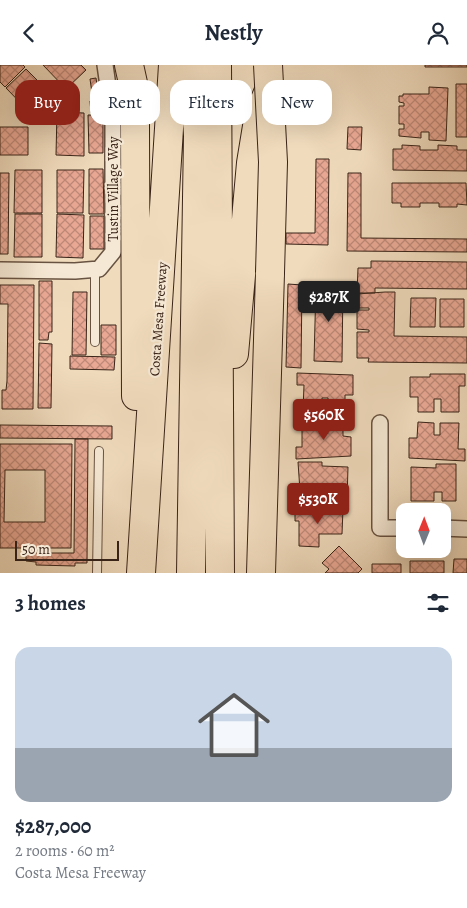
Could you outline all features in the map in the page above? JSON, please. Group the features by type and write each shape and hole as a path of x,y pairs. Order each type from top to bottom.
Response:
{"highway":[{"path":"129,65 133,83 135,125 140,573"},
{"path":"168,65 170,80"},
{"path":"174,65 181,131 180,573"},
{"name":"Costa Mesa Freeway","path":"174,65 174,80"},
{"path":"191,65 196,99 198,136 191,573"},
{"path":"217,65 220,573"},
{"path":"261,573 273,162 268,65"},
{"path":"218,415 232,375 250,163 259,114 281,65"},
{"name":"Costa Mesa Freeway","path":"140,573 171,125"}],"street":[{"name":"Tustin Village Way","path":"96,269 113,251 113,121 105,65"},
{"path":"0,270 96,269"},
{"path":"380,423 380,527 396,528"},
{"path":"451,528 467,529"}],"lane":[{"path":"95,342 96,269"},
{"path":"97,573 99,451"}],"building":[{"path":"0,65 23,65 25,67 5,87 0,82"},
{"path":"43,65 81,65 86,70 75,80 57,80"},
{"path":"425,65 467,65 467,67 425,67"},
{"path":"26,69 37,80 15,80 15,97 6,88"},
{"path":"456,84 467,84 467,137 456,137"},
{"path":"429,87 448,88 446,141 429,140 429,132 421,132 421,138 399,136 399,129 404,129 404,124 399,124 399,106 404,106 404,103 399,102 399,96 403,96 403,94 429,94"},
{"path":"80,113 84,113 84,156 56,155 57,125 80,125"},
{"path":"88,115 90,115 90,125 103,125 103,153 89,153"},
{"path":"0,127 28,127 28,155 0,155"},
{"path":"348,127 362,127 361,150 347,149"},
{"path":"402,145 420,146 420,150 438,150 438,145 457,146 457,150 467,150 467,171 393,170 393,149 402,149"},
{"path":"316,159 329,159 328,245 286,244 286,233 315,233"},
{"path":"89,169 103,169 104,214 89,214"},
{"path":"15,170 42,170 42,213 14,213"},
{"path":"57,170 84,170 83,213 57,213"},
{"path":"0,173 9,173 8,254 0,254"},
{"path":"348,173 361,173 361,238 467,239 467,252 347,251"},
{"path":"392,183 466,183 467,205 457,204 457,207 439,207 439,203 420,203 420,207 401,207 401,203 392,203"},
{"path":"15,214 42,214 42,257 14,257"},
{"path":"57,214 84,215 83,258 56,257"},
{"path":"90,216 104,216 104,249 90,249"},
{"path":"371,261 467,262 467,289 375,288 375,293 357,293 358,268 371,268"},
{"path":"39,281 52,281 52,332 49,332 48,340 39,340"},
{"path":"288,284 302,285 301,368 286,367"},
{"path":"316,284 343,285 342,362 314,361"},
{"path":"0,285 34,285 33,409 2,409 2,390 6,390 7,381 8,304 0,304"},
{"path":"73,292 87,292 86,355 72,355"},
{"path":"395,292 394,336 467,337 467,363 368,362 369,358 357,358 357,332 369,332 369,330 357,329 357,310 369,310 369,308 357,308 357,294"},
{"path":"411,298 436,298 435,327 410,327"},
{"path":"440,299 464,299 464,327 440,327"},
{"path":"101,325 116,325 116,355 101,355"},
{"path":"39,343 52,344 51,408 38,408"},
{"path":"70,356 115,357 114,370 70,369"},
{"path":"297,373 353,375 353,395 345,395 345,411 328,411 328,398 322,398 322,410 303,410 304,385 297,385"},
{"path":"430,374 465,374 465,386 459,386 459,412 441,412 441,399 434,399 434,412 418,412 418,397 410,397 410,377 430,377"},
{"path":"302,421 320,421 320,434 327,434 327,421 343,421 343,436 351,437 351,456 296,459 296,447 302,447"},
{"path":"418,422 434,423 434,435 440,435 440,423 459,423 458,449 465,449 465,461 409,458 409,438 417,438"},
{"path":"0,425 112,426 112,439 0,438"},
{"path":"75,439 88,439 87,563 75,563 75,566 36,565 36,562 26,561 26,553 74,553"},
{"path":"0,444 72,444 71,548 0,548","holes":["5,470 45,470 45,522 4,522"]},
{"path":"298,462 322,462 322,466 348,467 347,500 325,500 325,489 319,489 319,500 297,498 298,491 300,491"},
{"path":"436,464 456,464 456,501 442,501 442,492 434,492 434,501 411,501 411,467 436,468"},
{"path":"295,509 343,509 342,534 319,534 319,547 299,546 299,521 295,521"},
{"path":"339,546 362,569 358,573 325,573 329,569 322,563"},
{"path":"454,559 467,559 467,573 453,573"},
{"path":"410,561 444,561 444,573 410,573"},
{"path":"372,564 401,564 401,573 372,573"}]}
